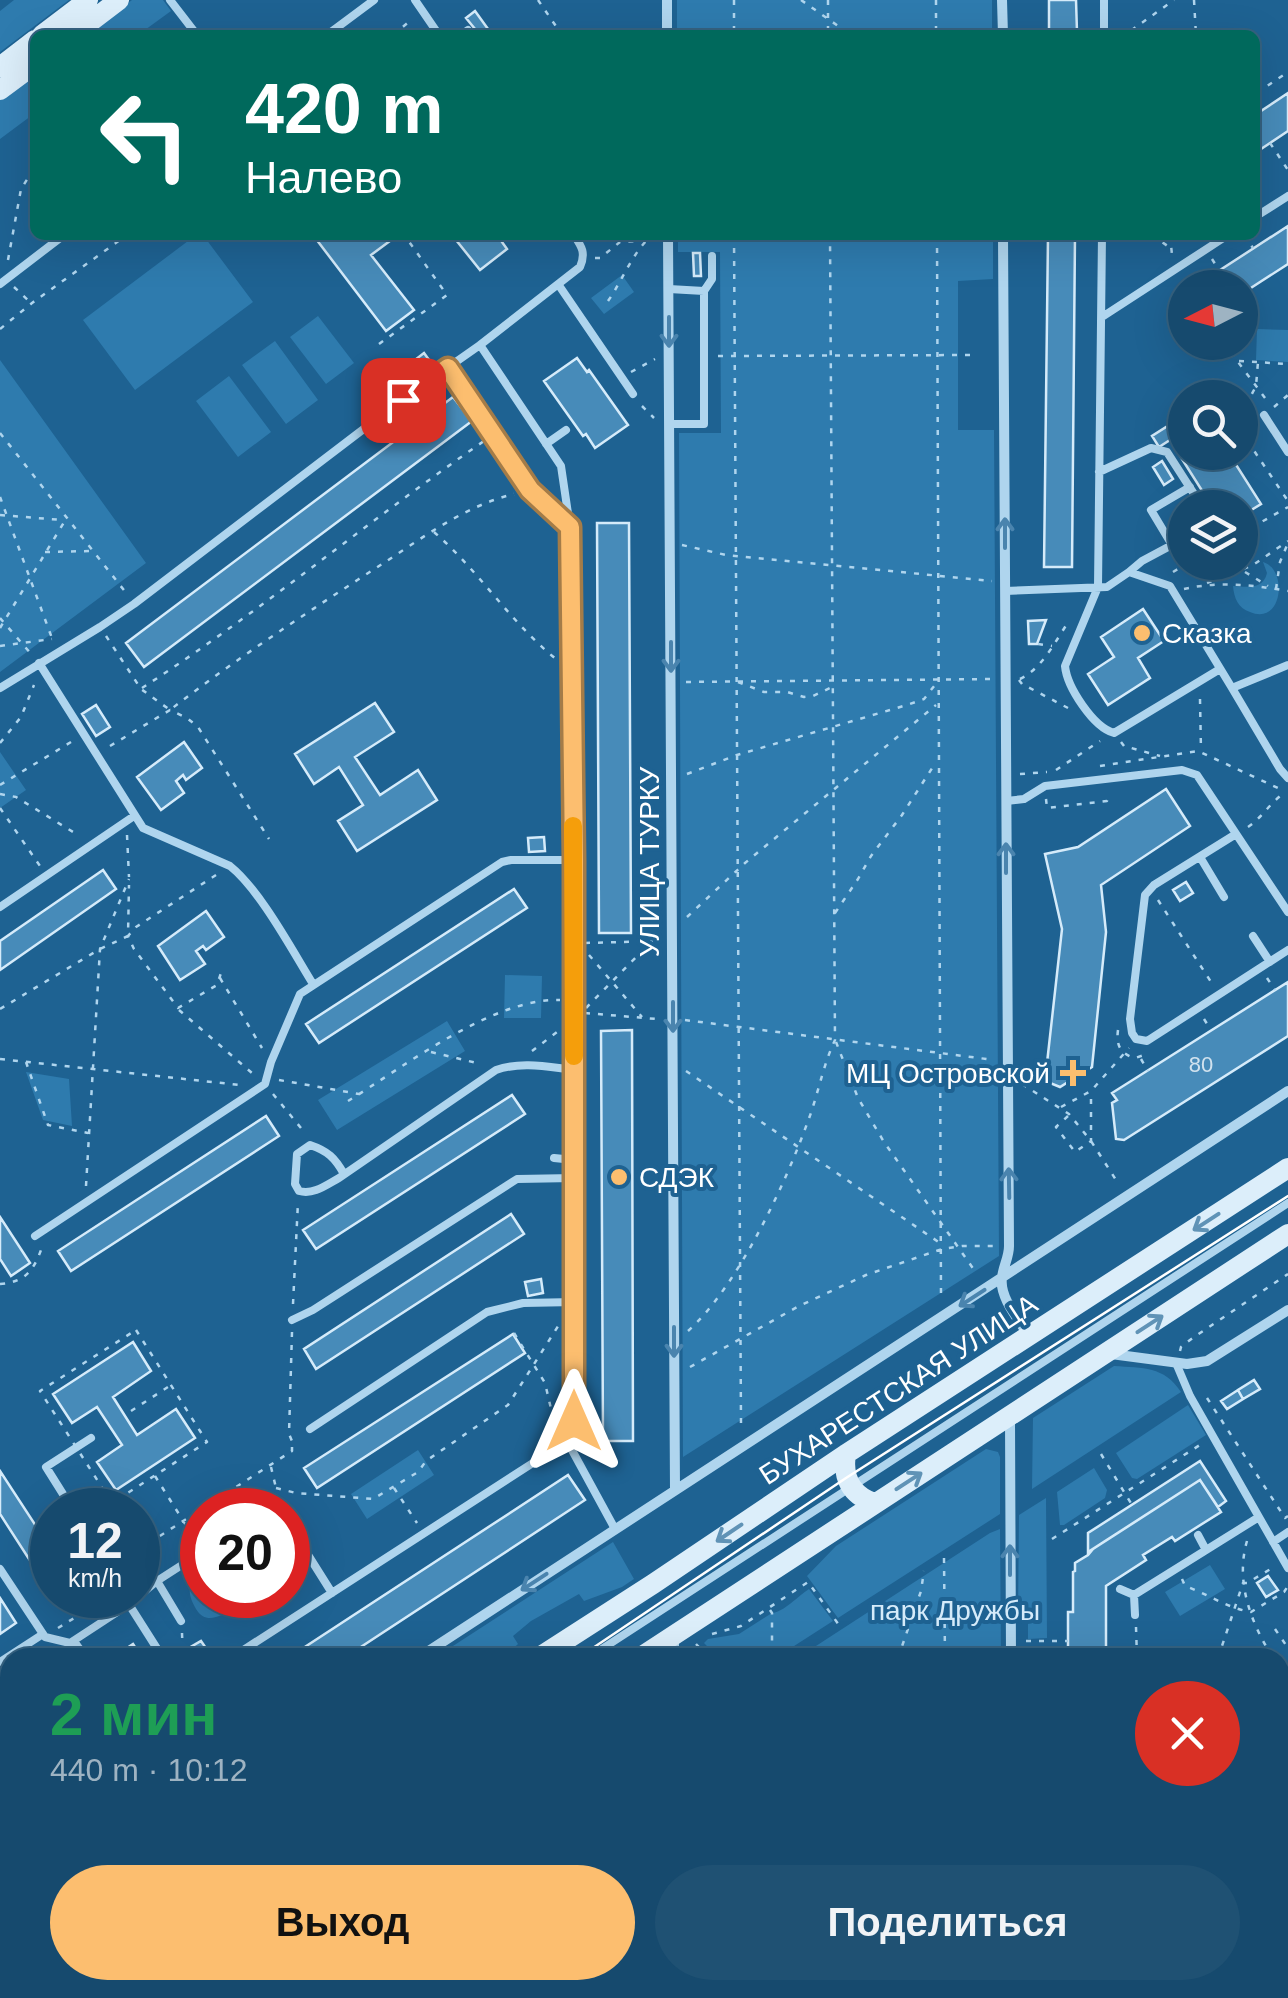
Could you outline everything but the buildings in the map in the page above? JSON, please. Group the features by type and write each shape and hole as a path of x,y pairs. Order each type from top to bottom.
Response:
{"main road":[{"path":"49,30 88,0"},
{"path":"80,30 119,0"},
{"path":"0,66 30,44"},
{"path":"0,90 30,68"},
{"name":"БУХАРЕСТСКАЯ УЛИЦА","path":"554,1648 846,1454 1285,1174"},
{"path":"661,1648 683,1638 874,1504 1288,1234"},
{"path":"846,1454 844,1466 850,1487 874,1504"}],"street":[{"path":"667,0 668,30"},
{"path":"1002,0 1002,30"},
{"name":"УЛИЦА ТУРКУ","path":"668,240 675,1490"},
{"path":"1003,240 1010,1254 1001,1279 1002,1293 1030,1337"},
{"path":"433,1648 1288,1091"},
{"path":"1105,1354 1178,1357 1187,1364 1207,1361 1288,1310"},
{"path":"1010,1416 1011,1648"},
{"path":"678,1648 683,1638"}],"lane":[{"path":"170,0 193,30"},
{"path":"334,30 374,0"},
{"path":"415,0 436,30"},
{"path":"1104,0 1104,30"},
{"path":"1260,214 1288,196"},
{"path":"3,282 58,240"},
{"path":"0,688 134,604 580,267 584,258 577,240"},
{"path":"1102,240 1098,588 1065,666 1066,679 1097,723 1114,733 1220,670"},
{"path":"1101,318 1220,240"},
{"path":"670,424 704,424 704,291 712,279 712,256"},
{"path":"558,284 632,394"},
{"path":"669,289 704,291"},
{"path":"246,1648 566,1439 574,1421 576,944 570,527 561,466 480,344"},
{"path":"448,368 530,490 570,527"},
{"path":"1264,416 1288,452"},
{"path":"546,444 566,430"},
{"path":"1098,472 1151,448 1167,452 1192,490"},
{"path":"1185,490 1190,487"},
{"path":"1168,500 1150,510 1168,539"},
{"path":"1005,586 1107,587 1168,547"},
{"path":"1130,572 1170,586 1288,778"},
{"path":"39,663 130,818 142,828 230,866 242,876 313,984"},
{"path":"1232,688 1288,665"},
{"path":"1006,801 1024,799 1045,786 1182,770 1197,775 1288,912"},
{"path":"0,907 130,818"},
{"path":"1239,833 1154,885 1145,895 1130,1019 1132,1034 1136,1039 1147,1040 1288,950"},
{"path":"1200,857 1224,897"},
{"path":"34,1236 265,1084 300,994 313,984 502,862 574,860"},
{"path":"1253,936 1270,962"},
{"path":"344,1174 332,1154 319,1148 307,1146 297,1154 294,1170 299,1191 314,1191 344,1174 496,1070 519,1065 574,1070"},
{"path":"554,1158 574,1160"},
{"path":"292,1320 517,1179 574,1178"},
{"path":"603,1648 1288,1203"},
{"path":"310,1428 487,1312 523,1303 575,1302"},
{"path":"1178,1357 1190,1396 1286,1565"},
{"path":"59,1488 46,1467 90,1438"},
{"path":"566,1439 615,1529"},
{"path":"1134,1595 1259,1517"},
{"path":"1272,1542 1288,1532"},
{"path":"1198,1536 1206,1550"},
{"path":"310,1558 332,1592"},
{"path":"0,1569 45,1637 70,1643 108,1618"},
{"path":"160,1584 181,1621"},
{"path":"1120,1588 1134,1595"},
{"path":"1134,1595 1135,1615"},
{"path":"137,1618 156,1648"},
{"path":"21,1648 42,1634"},
{"path":"74,1641 79,1648"}],"path":[{"path":"538,0 559,30"},
{"path":"734,0 734,30"},
{"path":"801,0 844,30"},
{"path":"828,0 828,30"},
{"path":"933,0 936,30"},
{"path":"1132,30 1174,0"},
{"path":"1194,0 1196,30"},
{"path":"399,30 422,10"},
{"path":"1260,87 1288,72"},
{"path":"1270,143 1288,170"},
{"path":"3,282 21,189 30,175"},
{"path":"0,329 120,240"},
{"path":"378,344 447,295 408,240"},
{"path":"584,258 600,258 626,240 654,240"},
{"path":"608,301 637,250 647,240"},
{"path":"734,240 741,1424"},
{"path":"674,1343 708,1310 760,1229 798,1147 835,1040 830,240"},
{"path":"937,240 941,1298"},
{"path":"1159,240 1170,248"},
{"path":"1247,240 1253,248"},
{"path":"704,356 972,355"},
{"path":"621,377 654,359"},
{"path":"1237,361 1288,364"},
{"path":"1237,361 1251,380"},
{"path":"1256,380 1258,362"},
{"path":"1258,389 1270,404"},
{"path":"632,394 655,419"},
{"path":"1264,416 1288,394"},
{"path":"0,433 134,604"},
{"path":"141,689 492,434"},
{"path":"1258,456 1287,499 1280,512"},
{"path":"96,755 170,710 233,662 433,531 499,498 530,490"},
{"path":"0,496 57,652"},
{"path":"1258,524 1288,508"},
{"path":"0,516 65,519"},
{"path":"0,628 65,519"},
{"path":"433,531 455,550 541,647 572,668"},
{"path":"1258,562 1288,542"},
{"path":"1276,589 1288,542"},
{"path":"670,543 735,556 1005,586"},
{"path":"44,552 93,551"},
{"path":"1158,580 1168,574"},
{"path":"1258,579 1276,589"},
{"path":"1173,591 1214,580"},
{"path":"1200,585 1288,591"},
{"path":"0,743 22,717 39,663 2,620"},
{"path":"1018,679 1026,678 1037,666 1070,620"},
{"path":"100,627 141,689 198,727 269,839"},
{"path":"0,646 52,639"},
{"path":"1038,644 1052,646"},
{"path":"679,682 995,679"},
{"path":"672,780 737,755 924,698 939,680"},
{"path":"736,681 764,692 804,696 832,688"},
{"path":"1022,684 1068,708"},
{"path":"1200,698 1200,752"},
{"path":"576,944 658,941 738,869 938,704"},
{"path":"0,785 83,735"},
{"path":"1047,777 1100,741"},
{"path":"1120,741 1124,746 1161,756"},
{"path":"834,914 938,760"},
{"path":"1239,833 1264,816 1285,792"},
{"path":"0,794 16,796 92,844"},
{"path":"0,808 46,875"},
{"path":"130,818 128,936 134,949 178,1008 217,985 222,970"},
{"path":"0,1009 128,936 230,866"},
{"path":"85,1202 100,949 130,879"},
{"path":"1152,891 1215,988"},
{"path":"652,941 582,1012 672,1018 1007,1062"},
{"path":"576,944 643,1018"},
{"path":"1266,976 1275,990"},
{"path":"220,977 271,1062"},
{"path":"348,1101 455,1034 504,1011 541,1000 574,1000"},
{"path":"1203,1018 1212,1030"},
{"path":"519,1065 524,1056 574,1020"},
{"path":"1060,1107 1091,1091 1136,1039"},
{"path":"835,1040 872,1122 977,1274"},
{"path":"428,1051 496,1070"},
{"path":"1140,1058 1148,1071"},
{"path":"0,1059 265,1084 302,1128 307,1146"},
{"path":"26,1062 48,1125 89,1133"},
{"path":"673,1062 941,1246"},
{"path":"1020,1083 1069,1114 1092,1141 1116,1180"},
{"path":"1091,1091 1092,1141"},
{"path":"1069,1114 1056,1127 1075,1152 1092,1141"},
{"path":"0,1284 24,1278 34,1269 44,1229"},
{"path":"674,1376 842,1285 891,1265 941,1246 1010,1246"},
{"path":"1178,1357 1181,1347 1194,1337 1288,1274"},
{"path":"270,1464 276,1488 374,1499 418,1472 426,1461 504,1408 560,1322"},
{"path":"136,1330 171,1385 208,1442 112,1503 40,1391 136,1330"},
{"path":"514,1332 546,1383 552,1413 566,1439"},
{"path":"131,1411 171,1385"},
{"path":"1201,1388 1285,1518 1288,1516"},
{"path":"1052,1538 1214,1437"},
{"path":"233,1488 292,1450 292,1441"},
{"path":"1101,1454 1132,1505"},
{"path":"155,1476 180,1515"},
{"path":"393,1487 416,1521"},
{"path":"1259,1517 1242,1558 1243,1583 1267,1648"},
{"path":"944,1558 944,1648"},
{"path":"1243,1583 1286,1565"},
{"path":"1176,1568 1185,1586 1235,1610 1251,1612 1288,1586"},
{"path":"901,1648 921,1592 924,1571"},
{"path":"708,1635 741,1626 808,1582 839,1625"},
{"path":"1222,1648 1243,1583"},
{"path":"1284,1592 1288,1598"},
{"path":"768,1608 772,1613 772,1648"},
{"path":"1135,1615 1137,1648"},
{"path":"42,1634 75,1618"},
{"path":"181,1621 182,1648"},
{"path":"1275,1628 1288,1648"},
{"path":"683,1638 696,1648"},
{"path":"1026,1642 1068,1641"}],"green space":[{"path":"14,0 69,0 0,52 0,11"},
{"path":"132,0 163,0 171,11 145,30 93,30"},
{"path":"677,0 992,0 992,30 677,30"},
{"path":"30,78 30,117 0,139 0,100"},
{"path":"189,240 207,240 253,302 135,390 83,320"},
{"path":"678,240 993,240 993,279 958,281 958,430 994,430 999,1256 683,1457 679,433 721,433 720,252 678,252"},
{"path":"622,275 634,292 604,314 591,298"},
{"path":"318,316 354,363 326,384 290,337"},
{"path":"1258,329 1288,330 1288,362 1256,360"},
{"path":"275,341 318,400 286,424 242,365"},
{"path":"0,360 146,563 0,672"},
{"path":"229,376 271,432 238,457 196,401"},
{"path":"1263,562 1271,567 1279,585 1275,604 1261,614 1240,605 1233,586 1262,582 1267,573"},
{"path":"0,752 26,790 0,808"},
{"path":"505,975 542,976 541,1018 504,1018"},
{"path":"447,1021 465,1051 337,1130 318,1100"},
{"path":"26,1072 69,1079 72,1126 43,1120"},
{"path":"1114,1366 1160,1373 1181,1392 1032,1489 1033,1418"},
{"path":"1188,1405 1206,1435 1137,1479 1132,1478 1116,1453"},
{"path":"986,1449 998,1452 1000,1457 1000,1514 838,1618 807,1576 836,1546"},
{"path":"418,1450 434,1475 367,1519 351,1494"},
{"path":"1094,1468 1107,1490 1105,1498 1060,1525 1057,1492"},
{"path":"1046,1498 1047,1638 1028,1639 1028,1621 1018,1617 1019,1515"},
{"name":"парк Дружбы","path":"1000,1529 1001,1648 813,1648"},
{"path":"613,1542 634,1579 584,1601 579,1594 531,1621 513,1636 518,1644 514,1648 450,1648"},
{"path":"1210,1565 1225,1589 1180,1616 1165,1592"},
{"path":"809,1589 833,1621 791,1648 709,1648 704,1643 739,1634"}],"tram line":[{"path":"593,1648 846,1478 1288,1196"}],"slow traffic":[{"path":"573,826 574,1056"}],"place":[{"name":"Сказка","path":"1142,633"},
{"name":"МЦ Островской","path":"1073,1073"},
{"name":"СДЭК","path":"619,1177"}],"route":[{"path":"403,400 448,368 530,490 570,527 574,1421"}]}
